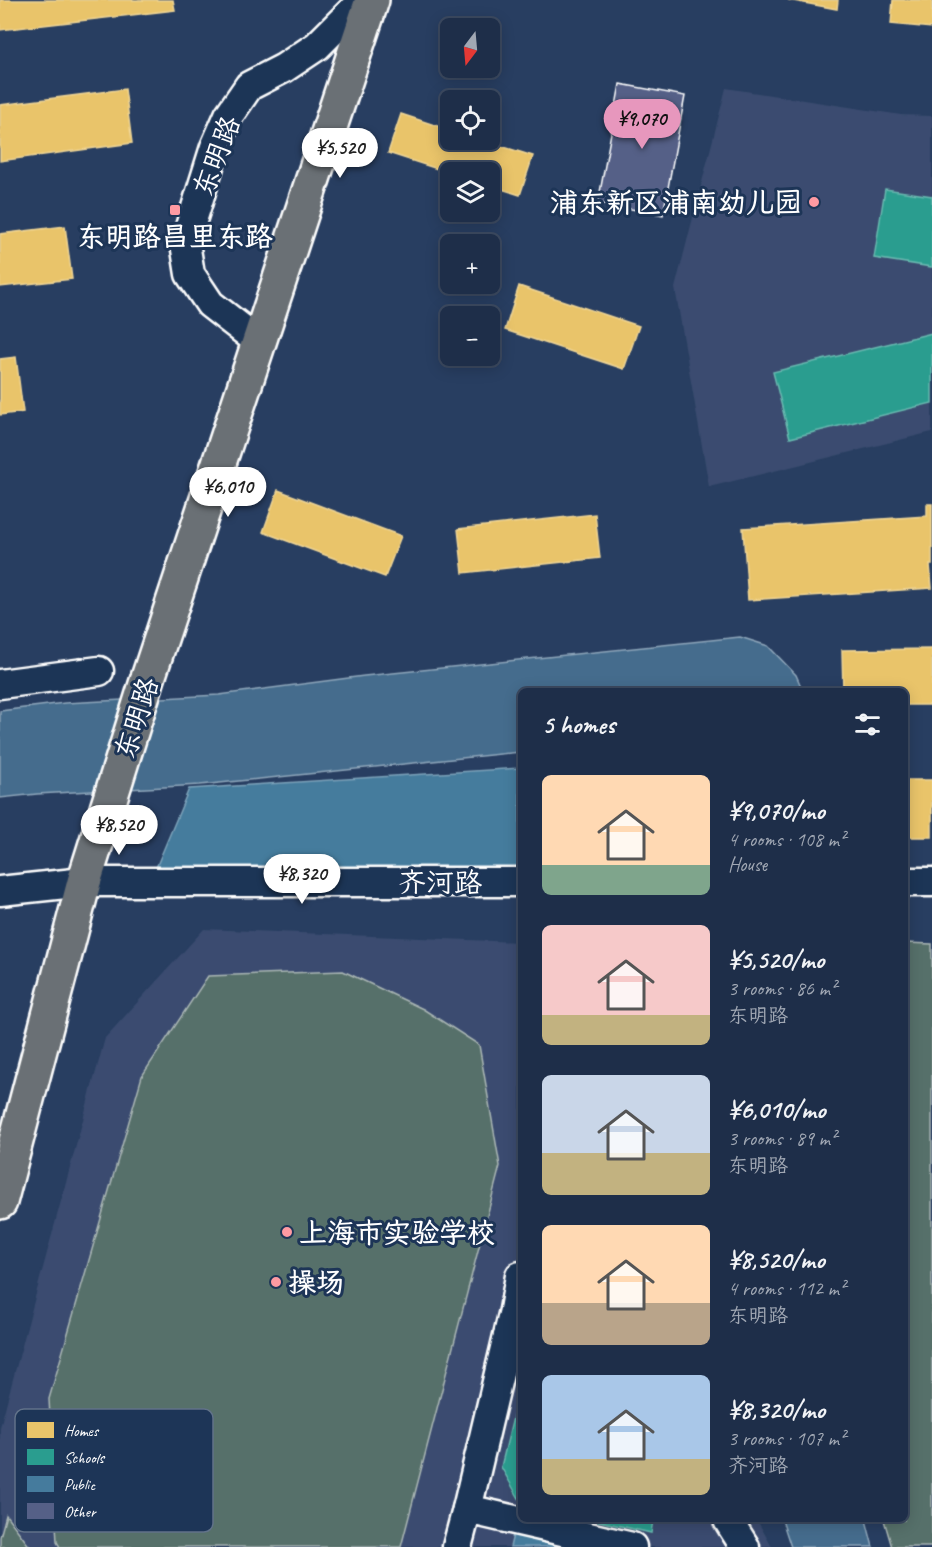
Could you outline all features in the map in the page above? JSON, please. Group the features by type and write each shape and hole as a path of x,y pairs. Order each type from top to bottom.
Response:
{"main road":[{"name":"东明路","path":"0,1202 84,882 148,678 372,0"}],"street":[{"name":"东明路","path":"259,342 210,304 190,274 185,243 215,147 229,115 249,86 284,68 317,46 363,0"},
{"path":"0,684 99,672"},
{"name":"齐河路","path":"0,891 84,882 518,882"},
{"path":"908,882 932,882"},
{"path":"457,1547 517,1308"},
{"path":"467,1509 518,1521"},
{"path":"523,1522 632,1547"},
{"path":"729,1522 745,1547"}],"shaded area":[{"name":"浦东新区浦南幼儿园","path":"726,88 901,115 932,116 932,432 709,487 675,288"},
{"path":"740,637 768,646 796,675 802,688 518,688 518,752 200,785 0,798 0,711 65,703 219,695 364,676"},
{"name":"操场","path":"204,929 518,942 518,1522 758,1522 772,1547 0,1547 0,1427 105,1038"},
{"path":"783,1522 867,1522 873,1547 791,1547"}],"green space":[{"path":"908,943 932,944 932,1547 892,1547 885,1522 908,1522"},
{"name":"操场","path":"343,971 423,1009 479,1045 500,1166 401,1547 60,1547 57,1542 56,1532 213,1532 213,1409 50,1409 49,1399 142,1076 208,976"},
{"path":"6,1515 15,1527 15,1532 19,1532 30,1547 0,1547 0,1537"}],"building: Homes":[{"path":"0,0 173,0 175,10 0,30"},
{"path":"788,0 838,0 837,9"},
{"path":"893,0 932,0 932,28 891,24"},
{"path":"125,89 132,143 0,161 0,105"},
{"path":"401,114 440,127 440,150 500,150 500,146 533,156 520,195 500,189 500,162 440,162 440,170 388,153"},
{"path":"65,226 72,279 0,287 0,234"},
{"path":"519,286 639,326 624,369 505,330"},
{"path":"16,357 23,412 0,415 0,359"},
{"path":"278,490 401,536 385,577 263,532"},
{"path":"927,504 932,504 932,565 930,565 932,588 748,600 743,528 927,516"},
{"path":"595,514 600,558 463,573 458,529"},
{"path":"932,649 932,705 908,705 908,688 843,688 842,650"},
{"path":"908,780 932,780 932,837 908,837"}],"building: Schools":[{"path":"885,189 932,196 932,267 874,258"},
{"path":"932,333 932,403 790,438 773,372"},
{"path":"518,1397 518,1497 501,1467"},
{"path":"604,1522 653,1522 651,1533"}],"building: Public":[{"path":"518,768 518,871 153,875 189,789"},
{"path":"514,1531 576,1547 510,1547"}],"building: Other":[{"path":"620,84 685,96 663,215 598,203"}],"place":[{"name":"浦东新区浦南幼儿园","path":"814,202"},
{"name":"东明路昌里东路","path":"175,210"},
{"name":"上海市实验学校","path":"287,1232"},
{"name":"操场","path":"276,1282"}]}
